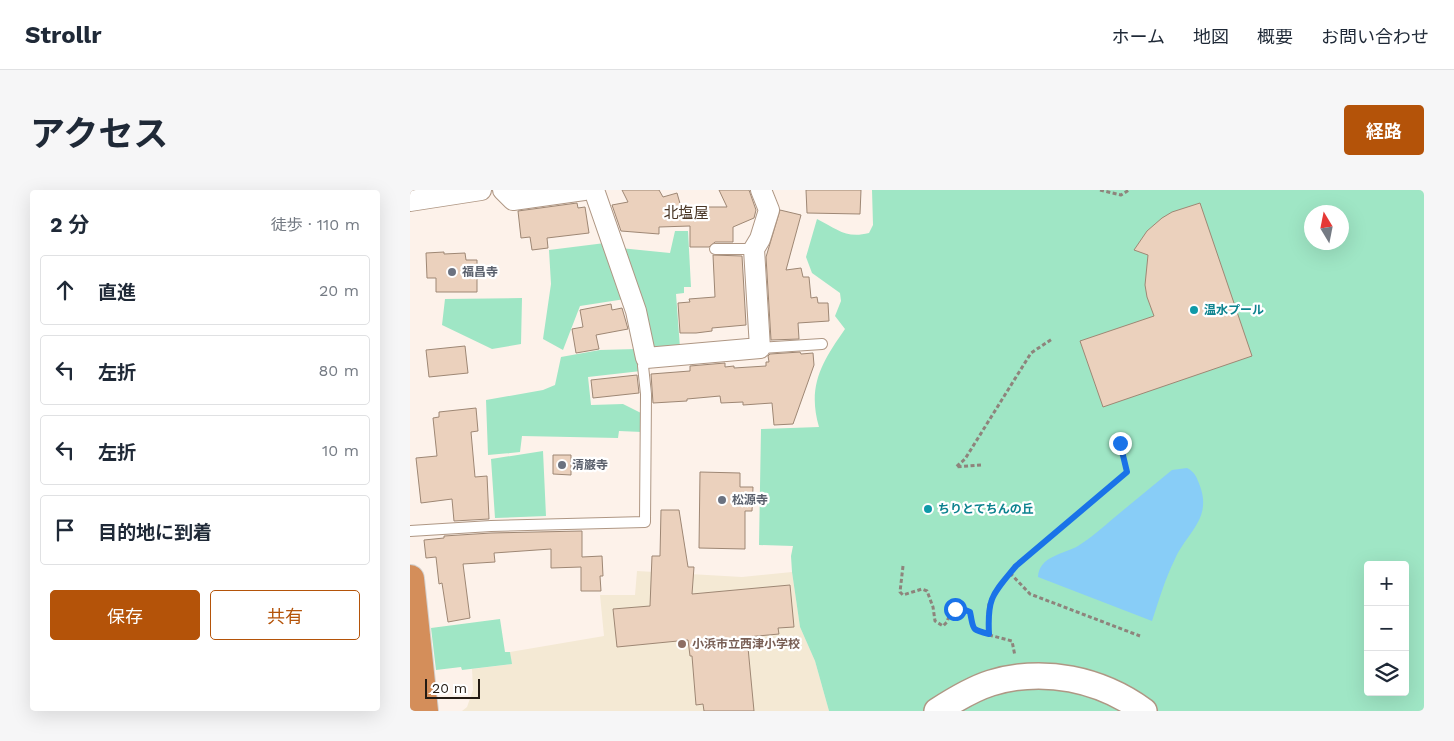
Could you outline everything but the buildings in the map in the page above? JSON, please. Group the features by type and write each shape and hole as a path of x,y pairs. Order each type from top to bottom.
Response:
{"highway":[{"path":"410,579 414,666 424,711"}],"street":[{"path":"410,201 482,190"},
{"path":"502,190 513,200 584,190"},
{"path":"594,190 636,311 646,358 760,348 754,249 760,239 769,210 760,190"},
{"path":"937,711 965,694 991,683 1019,677 1046,675 1090,683 1118,694 1144,711"}],"lane":[{"path":"715,249 754,249"},
{"path":"760,348 822,344"},
{"path":"410,531 490,526 645,522 646,394 643,366 646,358"}],"path":[{"path":"1100,190 1121,194 1129,190"},
{"path":"981,465 956,467 965,459 1031,352 1052,339"},
{"path":"989,634 989,603 1010,573 1127,472 1120,443"},
{"path":"903,566 900,592 903,595 922,589 927,591 933,607 935,621 938,624 943,626 947,622 952,610 963,609 970,612 975,630 1012,641"},
{"path":"1010,573 1030,594 1140,636"}],"shaded area":[{"name":"小浜市立西津小学校","path":"637,571 742,577 792,572 800,627 815,661 829,711 462,711 467,707 473,690 472,669 511,664 510,652 604,636 600,595 635,595"}],"green space":[{"path":"872,190 1424,190 1424,711 829,711 815,661 800,627 792,572 791,556 793,546 759,545 761,429 819,427 815,399 819,375 830,352 845,329 835,316 841,301 840,293 812,273 806,257 817,219 848,234 861,235 869,233 873,225"},
{"path":"675,231 688,231 691,287 684,287 684,293 676,294 680,348 660,350 650,344 620,248 670,253"},
{"path":"605,243 625,299 580,306 563,350 543,339 551,284 549,250"},
{"path":"522,298 521,344 492,349 442,325 445,299"},
{"path":"636,349 641,371 588,377 591,405 623,404 643,414 642,432 619,431 618,438 522,436 520,452 488,455 486,400 543,390 555,385 561,357 600,350"},
{"path":"543,451 546,516 495,518 491,459"},
{"path":"500,619 505,652 510,652 512,664 462,670 461,667 436,670 431,628"}],"water":[{"path":"1187,468 1194,473 1198,480 1203,498 1203,508 1201,516 1171,567 1152,621 1038,577 1039,570 1047,560 1078,546 1088,539 1172,470"}],"place":[{"name":"福昌寺","path":"452,272"},
{"name":"温水プール","path":"1194,310"},
{"name":"清巌寺","path":"562,465"},
{"name":"松源寺","path":"722,500"},
{"name":"ちりとてちんの丘","path":"928,509"},
{"name":"小浜市立西津小学校","path":"682,644"}],"district":[{"name":"北塩屋","path":"686,213"}],"route":[{"path":"955,609 963,609 970,612 973,628 989,634 989,603 1010,573 1127,472 1120,443"}]}
